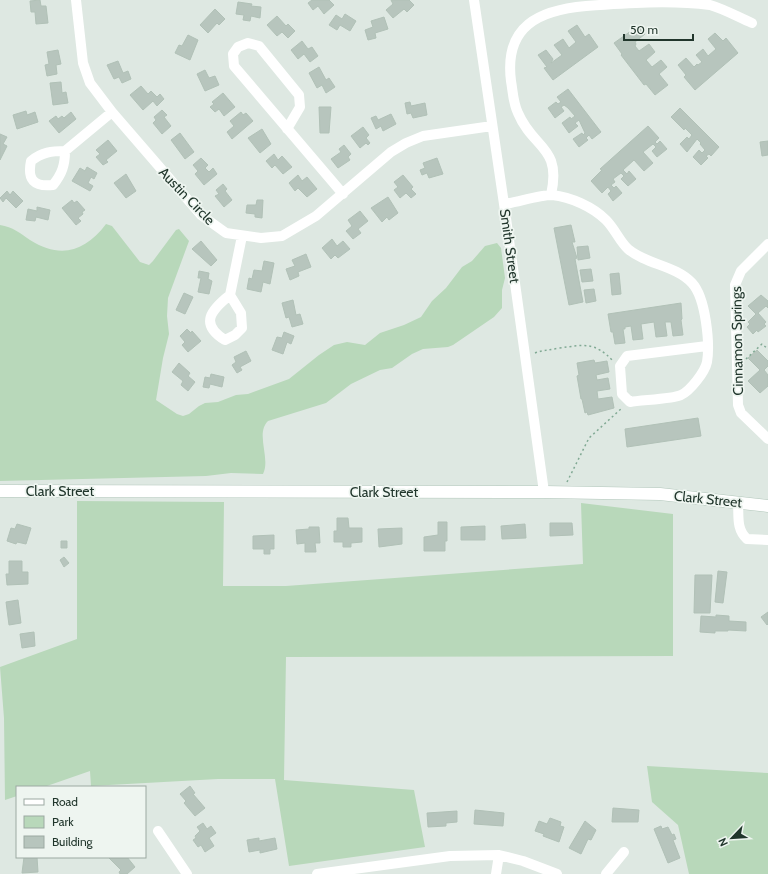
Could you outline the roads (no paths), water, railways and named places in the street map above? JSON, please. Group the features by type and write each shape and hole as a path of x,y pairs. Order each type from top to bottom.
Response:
{"main road":[{"name":"Clark Street","path":"0,491 544,492 660,494 768,506"}],"street":[{"name":"Austin Circle","path":"76,0 83,63 90,83 112,112 201,215 226,233 261,238 282,236 316,216 391,152 406,143 423,136 492,126"},
{"name":"Smith Street","path":"474,0 544,492"},
{"path":"552,195 554,181 551,158 519,115 514,105 510,73 510,59 514,43 521,32 532,20 545,13 582,6 667,0 710,6 752,23"},
{"path":"287,129 300,107 299,95 259,46 248,42 238,47 232,54 234,66 287,129 343,194"},
{"path":"66,151 112,112"},
{"path":"504,204 552,195 583,204 606,220 628,249 651,262 682,275 693,284 704,305 707,346 707,361 705,369 701,376 682,395 630,402 622,394 620,366 627,356 707,346"},
{"path":"230,295 242,236"},
{"name":"Cinnamon Springs","path":"768,244 741,271 735,281 734,292 738,407 768,440"},
{"path":"738,503 739,528 743,535 747,539 768,540"},
{"path":"158,831 187,874"},
{"path":"606,874 624,852"},
{"path":"496,874 499,855"},
{"path":"316,874 450,856 499,855 523,861 557,874"}]}
